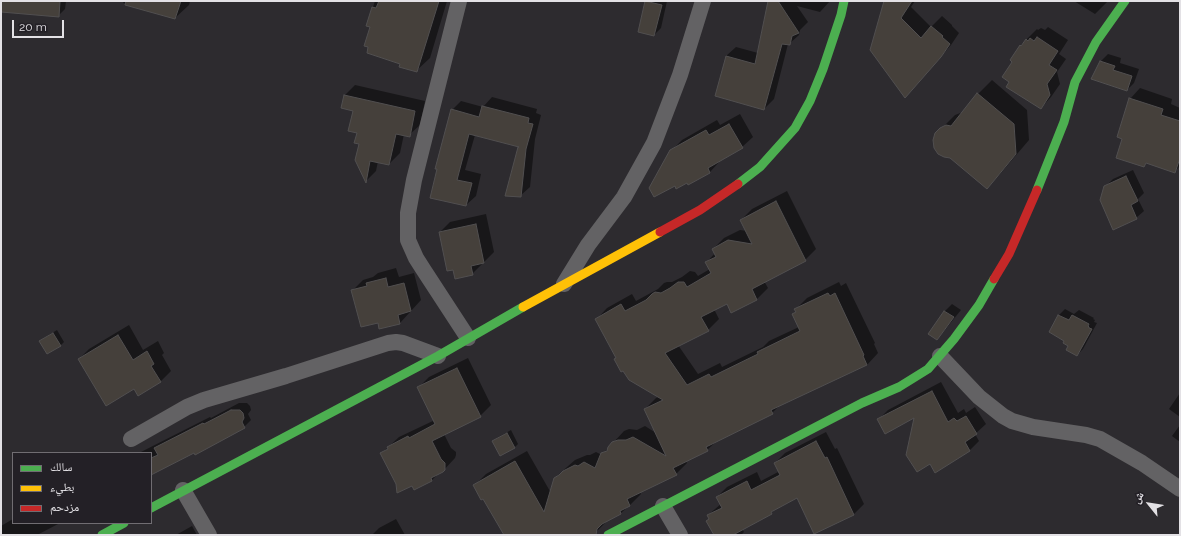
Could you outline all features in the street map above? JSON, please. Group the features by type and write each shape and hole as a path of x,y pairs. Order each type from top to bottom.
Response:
{"street":[{"path":"460,1 414,180 408,213 408,240 416,258 468,338"},
{"path":"564,284 588,245 624,197 654,143 680,75 704,1"},
{"path":"152,507 438,356 564,284 700,210 760,167 795,128 810,101 823,69 841,15 844,1"},
{"path":"608,535 862,403 899,387 928,369 940,356 979,305 1009,254 1034,198 1064,122 1075,82 1096,42 1125,1"},
{"path":"131,439 187,407 204,400 286,376 388,343 403,343 438,356"},
{"path":"940,356 979,397 1003,416 1012,421 1086,435 1100,440 1142,463 1180,489"},
{"path":"183,490 209,535"},
{"path":"663,506 680,535"},
{"path":"102,535 122,524"}],"building":[{"path":"1,1 60,1 59,17 1,12"},
{"path":"126,1 181,1 175,19 125,5"},
{"path":"379,1 439,1 417,72 399,67 400,64 367,53 368,47 364,46 370,27 366,26 372,7 376,8"},
{"path":"645,1 662,5 654,36 638,32"},
{"path":"768,1 778,1 799,33 792,36 790,45 782,44 764,110 715,96 726,56 755,64"},
{"path":"884,1 912,1 901,18 921,38 931,26 950,44 941,57 905,98 870,50"},
{"path":"1037,37 1058,51 1049,65 1057,70 1047,84 1050,95 1041,109 1006,87 1009,82 1002,77 1012,62 1010,60 1020,45 1021,46 1026,39 1028,41 1030,38 1034,41"},
{"path":"1100,61 1115,66 1113,70 1132,76 1127,91 1091,79"},
{"path":"977,93 1014,124 1016,154 987,189 950,158 938,154 934,148 933,140 935,133 940,128 946,125 951,126"},
{"path":"344,95 415,111 410,137 396,134 389,165 370,161 366,183 355,160 359,144 354,143 357,133 348,131 353,111 341,108"},
{"path":"1129,98 1163,109 1161,115 1180,121 1180,158 1175,173 1146,163 1144,167 1116,158 1122,139 1117,137"},
{"path":"482,106 529,118 528,123 533,124 526,149 521,197 505,196 519,147 469,134 457,180 472,183 466,206 430,198 437,169 435,169 451,109 479,117"},
{"path":"729,124 743,148 708,168 710,173 688,185 687,183 676,189 675,186 654,197 649,188 670,150 706,130 709,135"},
{"path":"1126,176 1138,201 1131,205 1137,219 1113,230 1100,200 1104,186"},
{"path":"776,201 806,261 752,289 757,300 731,313 727,304 701,317 709,331 665,353 687,385 709,374 711,377 800,331 792,314 796,312 794,309 828,293 830,296 835,293 864,355 863,356 867,365 771,410 773,414 706,447 708,451 673,468 677,475 627,499 630,506 620,511 621,514 602,524 597,529 596,535 504,535 473,485 515,461 544,512 554,478 563,471 575,465 578,466 584,462 595,468 601,453 607,451 612,442 626,440 633,437 666,456 644,409 663,400 629,380 623,371 621,372 614,359 616,358 595,319 621,304 625,311 646,300 655,292 661,293 678,282 684,282 687,287 711,273 705,262 716,257 712,249 728,240 752,244 740,220"},
{"path":"476,224 484,263 471,266 473,275 455,279 453,270 447,271 439,232"},
{"path":"386,278 388,287 404,283 411,311 398,315 400,324 379,329 378,323 361,327 351,290 367,286 366,283"},
{"path":"944,311 954,317 937,340 928,334"},
{"path":"1058,315 1069,320 1072,315 1089,324 1089,328 1092,329 1077,356 1066,350 1068,346 1063,343 1064,341 1049,332"},
{"path":"53,333 61,346 47,354 39,341"},
{"path":"118,335 133,360 147,351 154,364 151,366 161,382 138,396 134,389 106,406 78,359"},
{"path":"457,368 481,417 432,441 441,459 445,463 445,470 443,472 431,478 432,481 414,490 412,486 397,493 396,484 380,453 388,449 387,447 408,436 409,438 435,424 417,387"},
{"path":"932,391 948,422 954,418 957,421 966,416 977,434 965,442 970,451 935,473 930,464 917,472 906,455 914,418 885,434 877,419"},
{"path":"231,410 240,410 243,413 244,418 242,422 245,428 195,455 194,453 152,474 152,458 158,455 154,448 203,423 204,424"},
{"path":"507,433 515,448 500,456 492,441"},
{"path":"816,441 825,458 827,457 854,515 814,534 797,498 771,512 772,514 733,535 714,535 706,521 709,519 707,515 722,508 716,497 747,481 751,490 780,475 774,463"}],"traffic: fast":[{"path":"738,184 760,167 795,128 810,101 823,69 841,15 844,1"},
{"path":"1037,190 1064,122 1075,82 1096,42 1125,1"},
{"path":"608,535 862,403 899,387 928,369 954,339 979,305 994,279"},
{"path":"152,507 438,356 523,307"},
{"path":"102,535 122,524"}],"traffic: slow":[{"path":"523,307 660,232"}],"traffic: jam":[{"path":"660,232 700,210 738,184"},
{"path":"994,279 1009,254 1037,190"}]}
